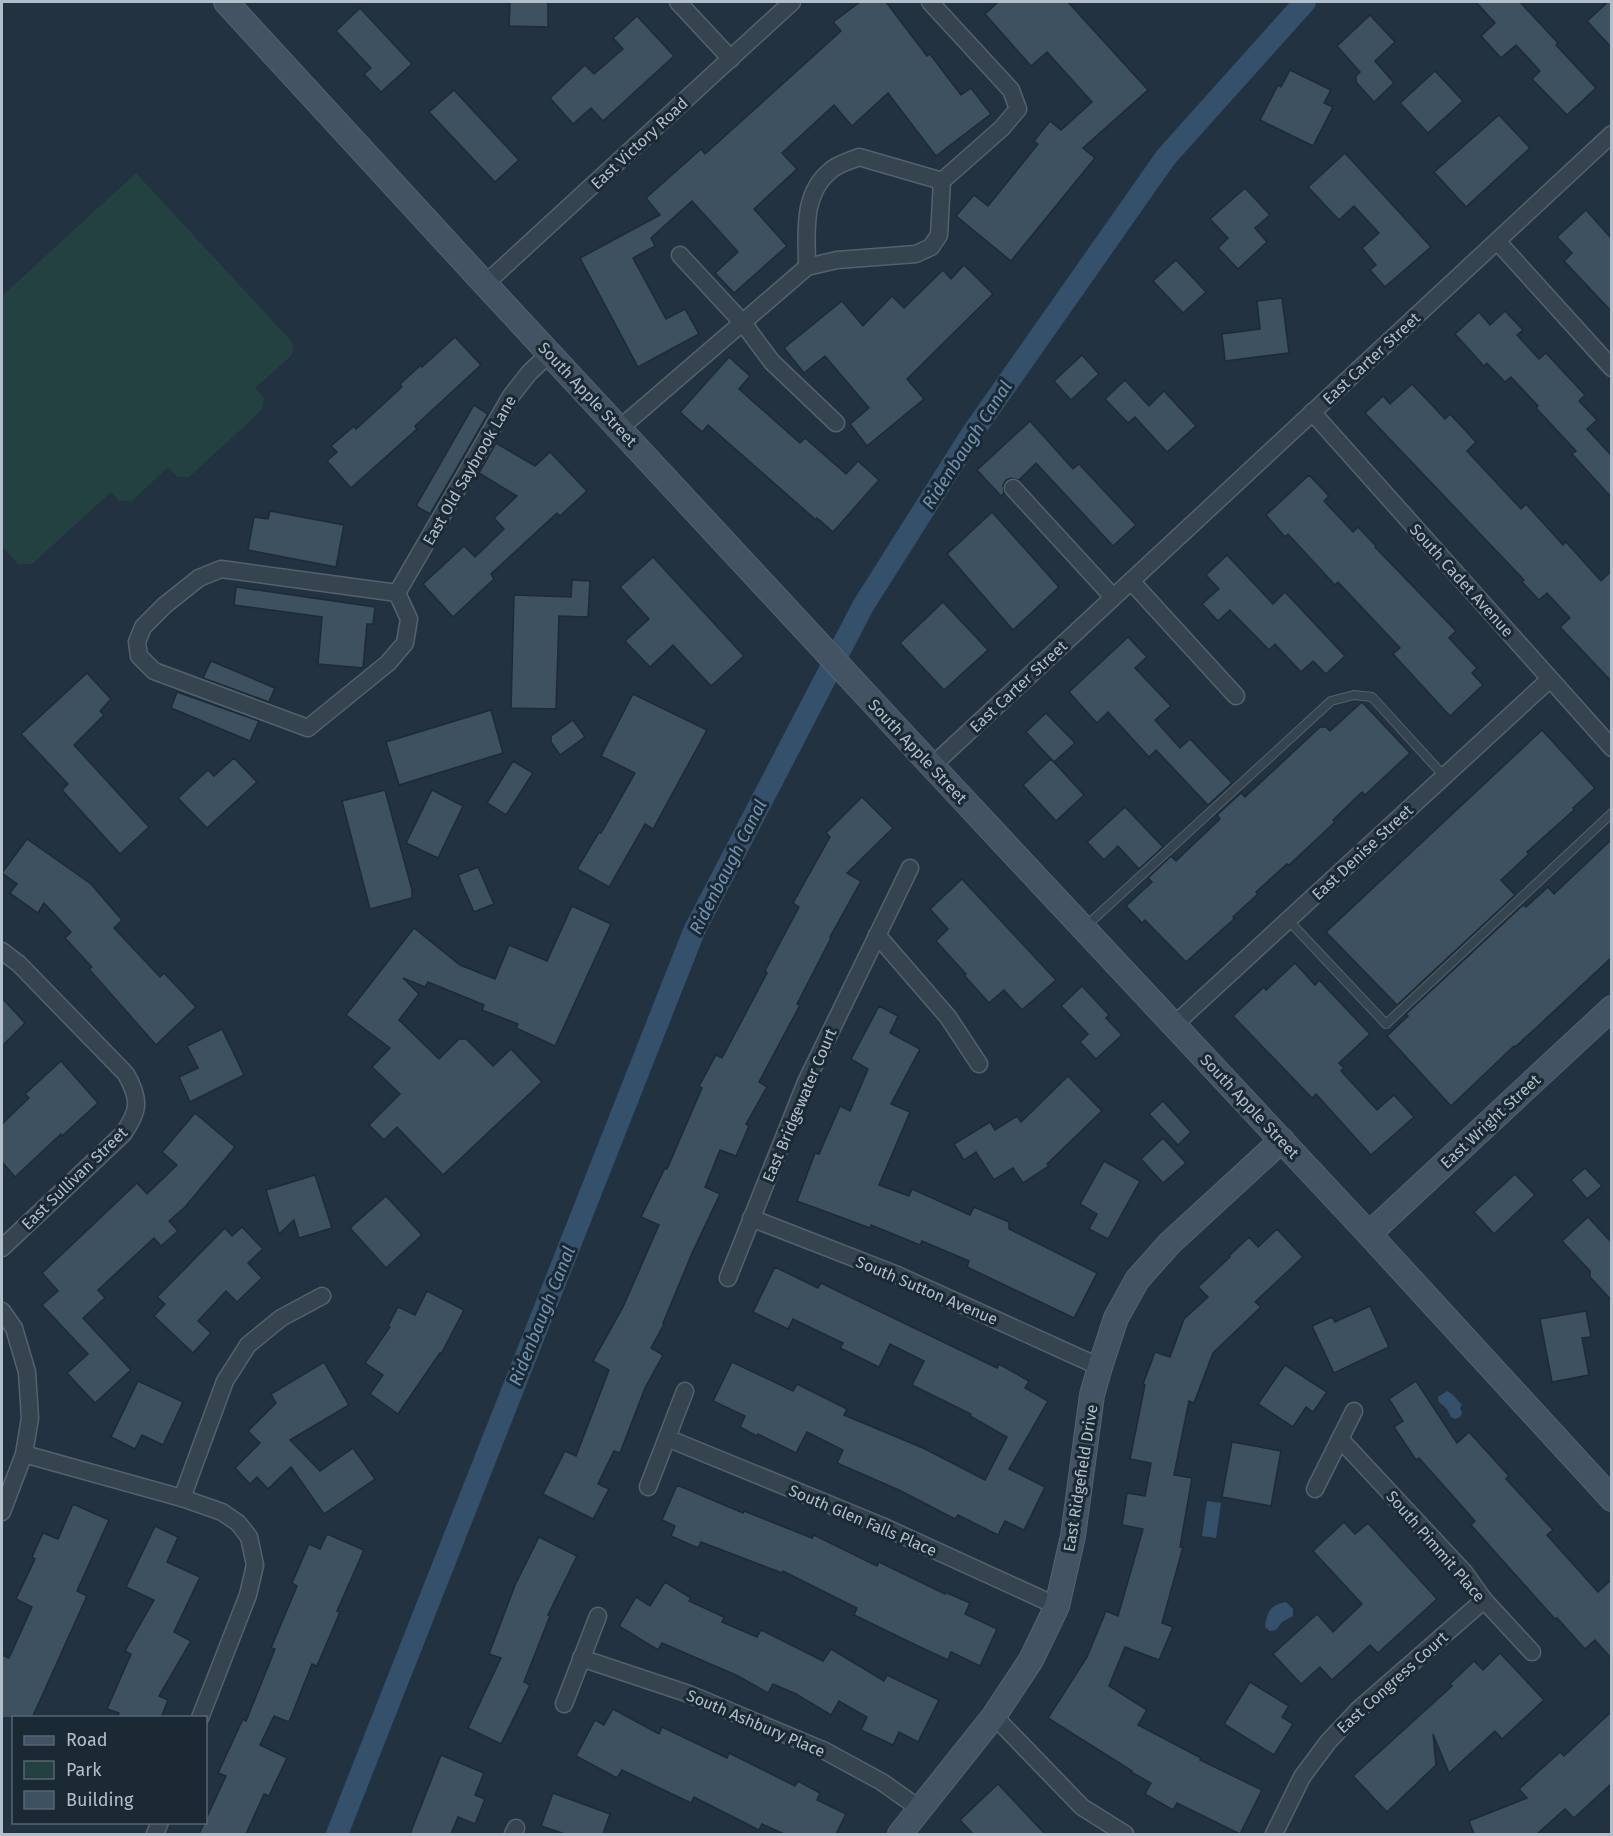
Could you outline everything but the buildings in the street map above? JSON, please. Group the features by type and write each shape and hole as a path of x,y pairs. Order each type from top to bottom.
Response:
{"main road":[{"name":"South Apple Street","path":"226,2 932,766 1369,1234 1611,1499"},
{"name":"East Wright Street","path":"1369,1234 1611,1008"},
{"name":"East Ridgefield Drive","path":"900,1834 994,1716 1031,1660 1057,1606 1073,1536 1092,1395 1116,1318 1137,1280 1170,1243 1282,1140"}],"street":[{"path":"678,2 731,59"},
{"name":"East Victory Road","path":"485,284 792,2"},
{"path":"620,428 807,267 837,260 916,254 931,247 939,235 942,180 1002,128 1018,109 1011,90 930,2"},
{"name":"East Carter Street","path":"932,766 1611,134"},
{"path":"807,267 807,211 815,190 830,170 859,157 942,180"},
{"path":"1497,241 1611,368"},
{"path":"680,255 743,323 772,362 836,423"},
{"name":"East Old Saybrook Lane","path":"397,593 511,396 550,353"},
{"name":"South Cadet Avenue","path":"1312,412 1611,748"},
{"path":"1013,488 1113,597"},
{"path":"221,569 397,593 408,620 405,643 388,663 308,728 154,671 139,656 137,642 143,627 165,605 199,578 221,569"},
{"path":"1131,581 1236,696"},
{"name":"East Denise Street","path":"1174,1025 1550,679"},
{"name":"East Bridgewater Court","path":"728,1278 806,1082 910,868"},
{"path":"877,935 948,1017 979,1064"},
{"name":"East Sullivan Street","path":"2,951 19,964 126,1074 134,1088 137,1104 134,1119 123,1134 2,1248"},
{"name":"South Sutton Avenue","path":"751,1218 894,1274 1100,1367"},
{"path":"182,1498 225,1381 248,1345 281,1317 322,1296"},
{"path":"2,1311 14,1328 27,1372 30,1418 24,1454 2,1512"},
{"path":"648,1487 685,1391"},
{"path":"1315,1489 1354,1412"},
{"name":"South Glen Falls Place","path":"667,1438 882,1526 1057,1606"},
{"name":"South Pimmit Place","path":"1340,1439 1464,1572 1484,1600 1532,1652"},
{"path":"24,1454 182,1498 222,1512 238,1523 249,1538 255,1565 248,1595 201,1716"},
{"name":"East Congress Court","path":"1274,1834 1302,1777 1328,1742 1358,1710 1484,1600"},
{"path":"564,1704 598,1616"},
{"name":"South Ashbury Place","path":"581,1658 689,1694 825,1751 882,1782 920,1809"},
{"path":"994,1716 1082,1807 1125,1834"}],"lane":[{"path":"1084,929 1331,701 1354,695 1372,697 1444,776"},
{"path":"1288,920 1386,1024 1611,813"}],"green space":[{"path":"136,173 293,343 292,355 255,388 264,398 262,410 189,477 177,477 168,467 132,501 119,501 111,492 32,564 18,564 2,546 2,296"}],"water":[{"path":"1447,1391 1462,1405 1460,1417 1455,1419 1439,1402 1438,1397"},
{"path":"1207,1501 1221,1503 1216,1538 1202,1536"},
{"path":"1286,1602 1293,1609 1293,1616 1282,1622 1276,1630 1270,1631 1265,1627 1268,1613 1276,1605"}],"waterway":[{"name":"Ridenbaugh Canal","path":"337,1834 694,931 863,606 971,435 1166,157 1305,2"}]}
